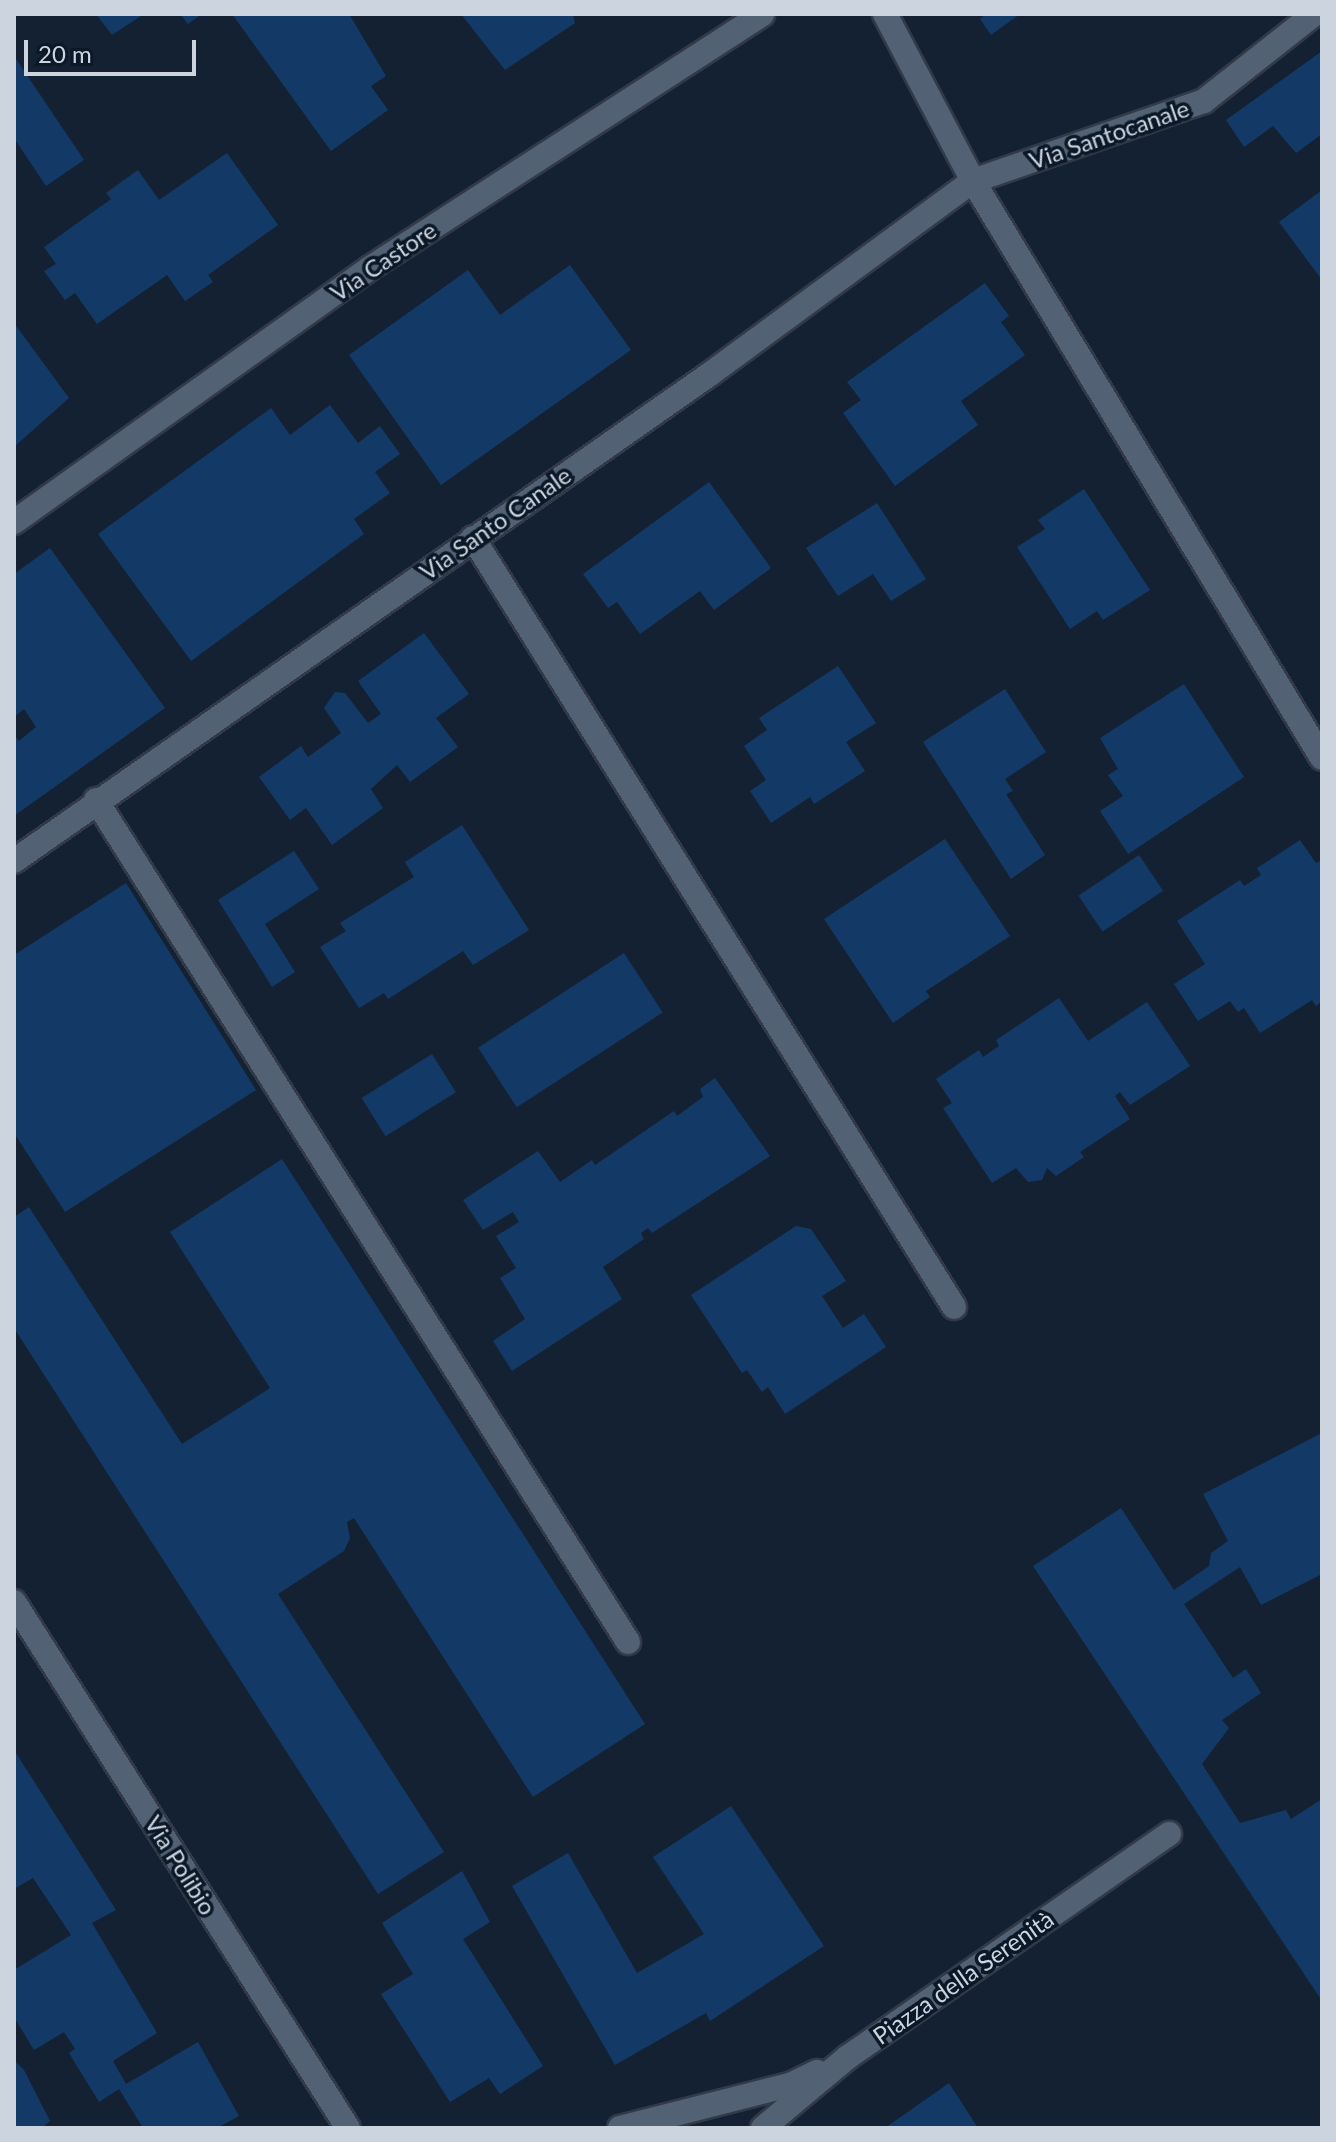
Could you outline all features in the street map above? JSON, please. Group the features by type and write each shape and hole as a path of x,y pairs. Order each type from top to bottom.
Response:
{"street":[{"name":"Via Castore","path":"14,522 370,268 762,14"},
{"path":"885,14 973,181 1322,758"},
{"name":"Via Santocanale","path":"973,181 1204,101 1314,14"},
{"name":"Via Santo Canale","path":"14,861 973,181"},
{"path":"473,538 954,1307"},
{"path":"96,800 628,1642"},
{"name":"Via Polibio","path":"14,1602 348,2128"},
{"name":"Piazza della Serenità","path":"763,2128 848,2057 1169,1834"},
{"path":"620,2128 792,2084 848,2057"}],"building":[{"path":"96,14 144,14 112,35"},
{"path":"180,14 202,14 188,24"},
{"path":"232,14 349,14 386,76 371,86 388,110 331,151"},
{"path":"461,14 573,14 575,23 505,70"},
{"path":"986,14 1020,14 991,35 980,19"},
{"path":"1322,51 1322,134 1296,153 1273,126 1244,147 1226,120"},
{"path":"14,56 84,160 46,186 14,138"},
{"path":"227,153 278,225 208,275 213,282 185,301 167,275 97,324 75,293 65,300 44,271 56,264 44,247 111,199 106,193 138,170 159,200"},
{"path":"1322,190 1322,280 1279,222"},
{"path":"570,265 631,350 441,485 349,355 468,270 500,315"},
{"path":"985,283 1009,316 1001,322 1025,355 961,401 978,425 895,486 843,413 861,400 847,382"},
{"path":"14,323 69,398 14,447"},
{"path":"330,405 358,443 380,426 400,454 375,472 390,493 354,519 364,534 191,661 98,534 271,408 290,435"},
{"path":"709,482 771,568 714,610 700,591 640,634 617,602 608,608 583,574"},
{"path":"1084,489 1150,590 1103,620 1097,611 1070,629 1017,547 1045,529 1038,520"},
{"path":"877,503 926,579 891,601 873,574 838,596 806,548"},
{"path":"50,548 165,708 14,816 14,734 19,741 36,727 24,709 14,717 14,574"},
{"path":"424,633 469,694 436,718 458,747 410,782 397,765 371,789 383,808 332,845 306,808 290,820 259,777 301,746 308,757 341,733 324,708 335,692 345,693 368,723 381,714 358,681"},
{"path":"838,666 876,723 846,742 865,771 814,804 810,797 771,823 750,791 766,780 744,746 767,730 759,718"},
{"path":"1184,684 1244,777 1128,854 1100,811 1123,796 1108,775 1118,769 1100,738"},
{"path":"1005,689 1046,752 1005,779 1013,791 1006,794 1045,855 1011,879 923,742"},
{"path":"462,825 529,930 473,965 463,951 388,999 384,993 359,1008 320,947 346,931 340,923 414,877 405,862"},
{"path":"945,839 1010,936 926,991 930,997 893,1023 824,919"},
{"path":"1300,840 1316,863 1322,860 1322,1001 1316,1006 1312,1000 1260,1033 1244,1008 1238,1012 1230,1001 1198,1021 1174,984 1205,964 1177,921 1240,880 1244,886 1261,875 1257,868"},
{"path":"294,851 319,889 265,924 295,972 272,987 218,900"},
{"path":"1139,855 1163,891 1103,931 1078,896"},
{"path":"126,883 256,1090 65,1212 14,1133 14,955"},
{"path":"624,953 663,1013 517,1107 478,1048"},
{"path":"1059,998 1088,1041 1147,1002 1190,1066 1130,1105 1120,1092 1115,1096 1130,1119 1080,1152 1084,1157 1056,1176 1047,1168 1042,1180 1028,1182 1016,1168 992,1183 943,1108 952,1103 936,1079 979,1050 983,1057 999,1046 996,1040"},
{"path":"432,1054 456,1092 385,1136 362,1098"},
{"path":"715,1078 770,1156 652,1233 648,1228 641,1233 644,1239 603,1267 622,1299 512,1371 493,1341 525,1319 500,1278 516,1268 496,1236 519,1222 513,1212 483,1230 463,1200 538,1151 560,1182 592,1160 595,1165 674,1111 677,1116 703,1097 700,1089"},
{"path":"282,1159 645,1724 533,1797 354,1518 347,1522 350,1538 344,1551 278,1594 444,1852 378,1894 14,1328 14,1217 29,1207 182,1444 270,1388 170,1232"},
{"path":"796,1226 811,1229 846,1281 822,1296 843,1328 864,1314 886,1347 785,1414 768,1387 762,1392 747,1370 742,1373 691,1295"},
{"path":"1322,1433 1322,1574 1261,1605 1240,1567 1184,1604 1233,1678 1246,1669 1261,1693 1222,1720 1229,1728 1202,1764 1240,1823 1286,1810 1291,1819 1322,1799 1322,2001 1033,1566 1121,1508 1174,1590 1209,1566 1211,1553 1228,1541 1203,1494"},
{"path":"14,1750 116,1910 92,1923 157,2033 113,2061 126,2084 198,2042 239,2116 217,2128 143,2128 119,2089 99,2102 69,2053 75,2049 64,2032 34,2050 14,2017 14,1970 71,1935 33,1878 14,1889"},
{"path":"731,1806 824,1946 710,2021 706,2013 615,2065 512,1886 568,1853 637,1973 704,1934 653,1857"},
{"path":"462,1871 490,1922 463,1939 543,2066 500,2094 489,2078 450,2102 381,1994 413,1974 382,1923"},
{"path":"14,2060 24,2070 50,2121 42,2128 14,2128"},
{"path":"949,2083 978,2128 885,2128"}]}
